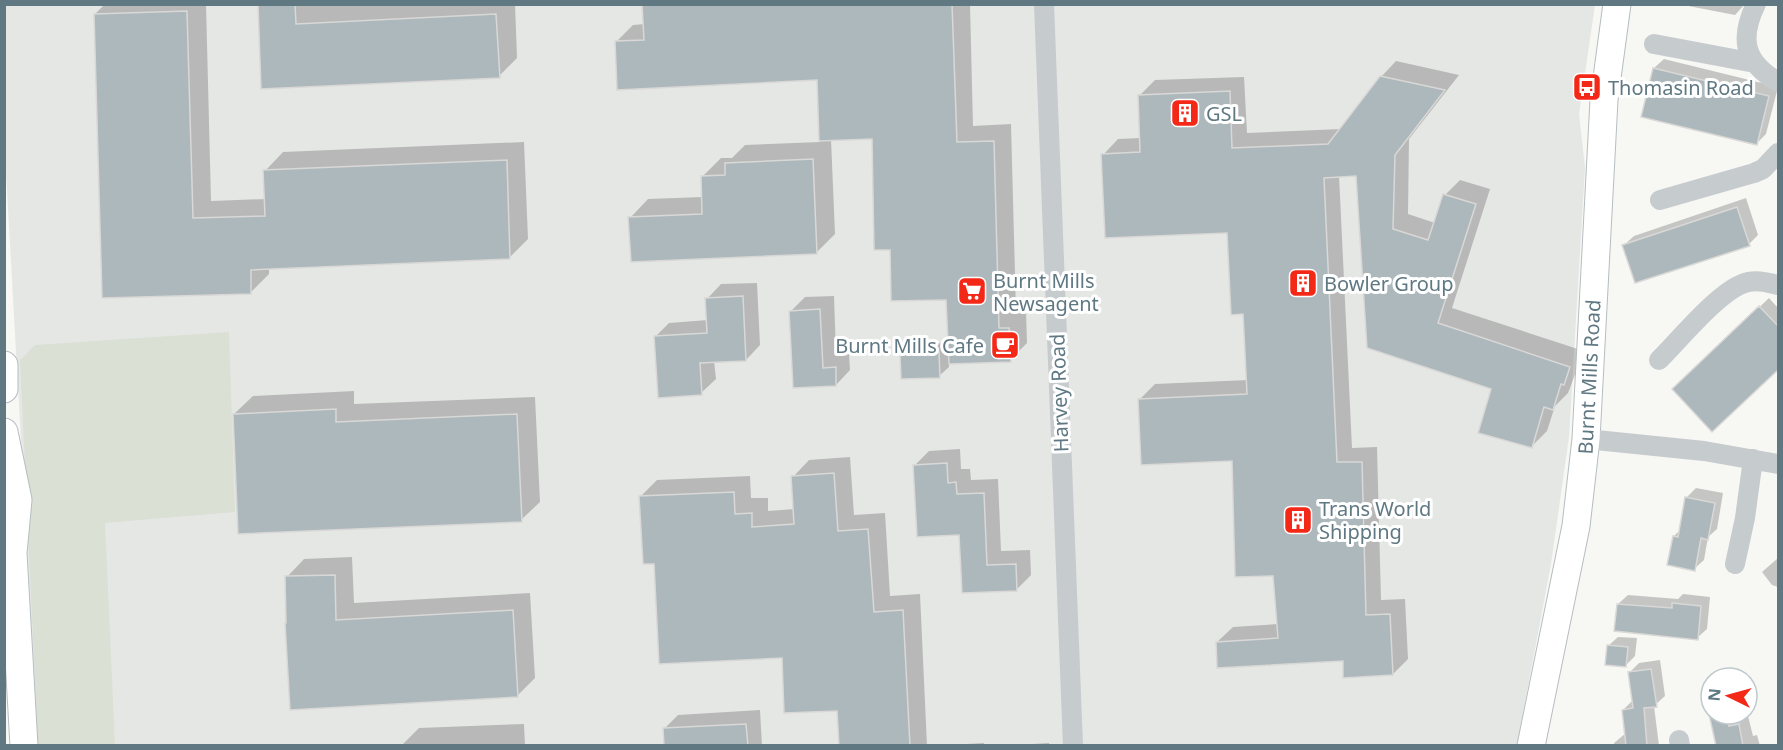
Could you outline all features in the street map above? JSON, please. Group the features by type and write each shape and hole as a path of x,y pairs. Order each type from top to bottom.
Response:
{"street":[{"name":"Harvey Road","path":"1044,4 1073,746"},
{"name":"Burnt Mills Road","path":"1532,746 1576,526 1586,439 1604,100 1617,4"},
{"path":"1756,4 1749,19 1746,35 1748,51 1766,75 1779,82"},
{"path":"1654,44 1755,63"},
{"path":"1660,200 1754,173 1763,169 1779,153"},
{"path":"1659,360 1726,292 1754,281 1779,285"},
{"path":"4,365 4,389"},
{"path":"4,432 18,500 9,542 24,746"},
{"path":"1586,439 1704,451 1779,464"},
{"path":"1735,564 1745,518 1753,459"}],"shaded area":[{"path":"4,5 1595,5 1579,114 1585,168 1569,437 1551,564 1517,745 38,745 5,154"},
{"path":"229,332 235,512 105,523 115,745 38,745 20,360 35,345"}],"building":[{"path":"258,4 295,4 296,24 496,14 500,78 261,89"},
{"path":"642,4 952,4 957,142 994,141 999,328 1009,328 1011,362 949,364 946,300 891,301 890,250 874,250 872,139 819,141 817,80 617,90 615,41 644,40"},
{"path":"187,11 193,218 265,216 263,170 507,160 510,259 251,270 251,294 102,298 94,14"},
{"path":"1653,68 1769,96 1757,145 1641,117"},
{"path":"1380,76 1445,90 1395,155 1393,229 1428,240 1443,194 1476,204 1438,323 1570,367 1564,385 1561,384 1553,410 1544,407 1532,448 1478,433 1491,389 1367,348 1356,176 1324,178 1337,462 1362,462 1366,615 1390,614 1393,675 1343,678 1343,661 1217,668 1216,642 1278,638 1273,576 1235,577 1232,461 1141,465 1138,399 1247,394 1243,314 1231,315 1227,233 1105,238 1101,154 1140,152 1138,95 1230,91 1232,148 1328,144"},
{"path":"813,159 817,254 631,262 628,217 702,214 701,176 725,175 725,163"},
{"path":"1737,207 1750,246 1635,283 1622,245"},
{"path":"743,296 746,361 700,363 702,395 658,398 654,336 707,333 705,298"},
{"path":"1759,306 1779,327 1779,369 1712,432 1672,389"},
{"path":"820,309 823,368 836,367 836,386 793,388 789,311"},
{"path":"939,352 940,378 901,379 900,353"},
{"path":"336,409 336,422 517,414 522,522 238,534 233,414"},
{"path":"947,463 948,483 956,482 957,494 984,493 987,565 1016,564 1017,591 962,593 959,535 917,537 913,465"},
{"path":"834,473 838,531 868,529 874,612 903,610 910,746 839,746 837,711 784,713 782,658 659,664 654,564 643,564 639,496 734,492 735,514 752,513 752,527 794,524 791,476"},
{"path":"1685,497 1715,503 1708,540 1701,538 1695,571 1667,565 1673,536 1678,537"},
{"path":"335,575 336,620 513,610 518,697 290,710 285,576"},
{"path":"1672,603 1701,606 1698,640 1614,631 1617,604 1672,608"},
{"path":"1607,645 1628,647 1626,667 1605,665"},
{"path":"1651,669 1657,707 1644,708 1647,746 1626,746 1622,710 1633,708 1628,672"},
{"path":"746,724 748,746 664,746 663,728"},
{"path":"1712,726 1739,726 1743,746 1716,746"}],"place":[{"name":"Thomasin Road","path":"1587,87"},
{"name":"GSL","path":"1185,113"},
{"name":"Bowler Group","path":"1303,283"},
{"name":"Burnt Mills Newsagent","path":"972,291"},
{"name":"Burnt Mills Cafe","path":"1005,345"},
{"name":"Trans World Shipping","path":"1298,520"}]}
